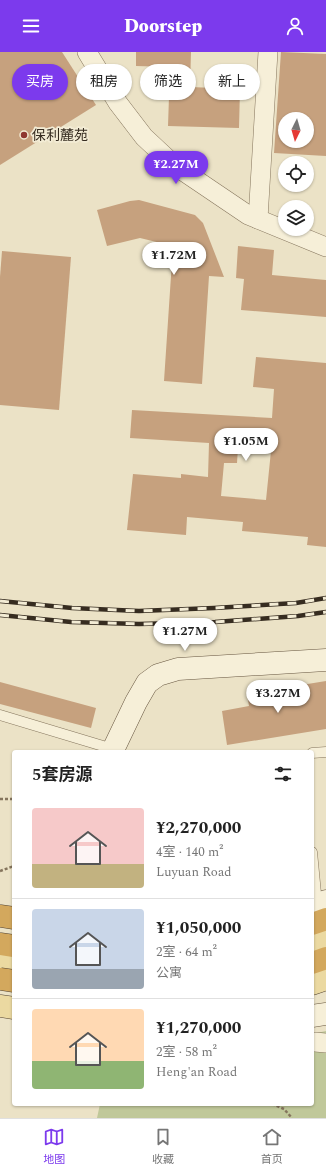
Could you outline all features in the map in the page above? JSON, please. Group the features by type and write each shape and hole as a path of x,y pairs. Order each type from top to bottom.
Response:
{"highway":[{"path":"0,916 12,918"},
{"path":"0,944 12,946"},
{"path":"314,962 326,958"},
{"path":"0,980 12,981"}],"main road":[{"path":"314,945 326,941"},
{"path":"0,960 12,961"},
{"path":"314,983 326,979"},
{"path":"0,1006 12,1008"}],"street":[{"path":"87,52 118,103 144,137 174,165 248,215 326,247"},
{"path":"258,219 268,52"},
{"path":"113,750 136,702 147,683 158,675 178,669 326,660"},
{"path":"0,907 12,909"},
{"path":"0,980 12,964"},
{"path":"314,1016 326,1014"}],"lane":[{"path":"0,715 113,750"},
{"path":"314,753 326,752"},
{"path":"314,869 319,911"}],"path":[{"path":"0,799 12,799"},
{"path":"0,871 12,867"},
{"path":"277,1106 284,1109 292,1118"}],"green space":[{"path":"326,1031 326,1118 97,1118 100,1106 314,1106 314,1034"}],"building":[{"name":"保利麓苑","path":"0,52 62,52 76,74 76,100 93,100 96,105 0,165"},
{"path":"136,52 191,52 191,64 140,64 140,66 136,66"},
{"path":"281,52 326,54 326,156 274,153"},
{"path":"196,87 204,88 204,100 240,100 239,128 168,126 169,100 196,100"},
{"path":"139,200 195,215 203,223 224,277 209,276 202,384 164,381 173,246 140,238 107,246 97,210"},
{"path":"238,246 274,250 272,275 326,280 326,317 241,310 244,279 236,278"},
{"path":"2,251 71,257 59,410 0,405 0,277"},
{"path":"256,357 326,363 326,547 307,545 308,537 242,531 243,522 187,517 186,535 127,530 133,474 181,478 181,474 208,477 209,443 130,438 132,410 272,418 274,389 253,387","holes":["238,448 271,451 266,500 221,496 224,463 237,463"]},
{"path":"326,681 326,729 227,745 222,711 249,706 247,694"},
{"path":"0,682 96,708 91,728 0,704"}],"railway":[{"path":"0,601 72,608 139,611 296,603 326,598"},
{"path":"0,615 71,622 139,624 215,622 298,616 326,612"}],"place":[{"name":"保利麓苑","path":"24,135"}]}
